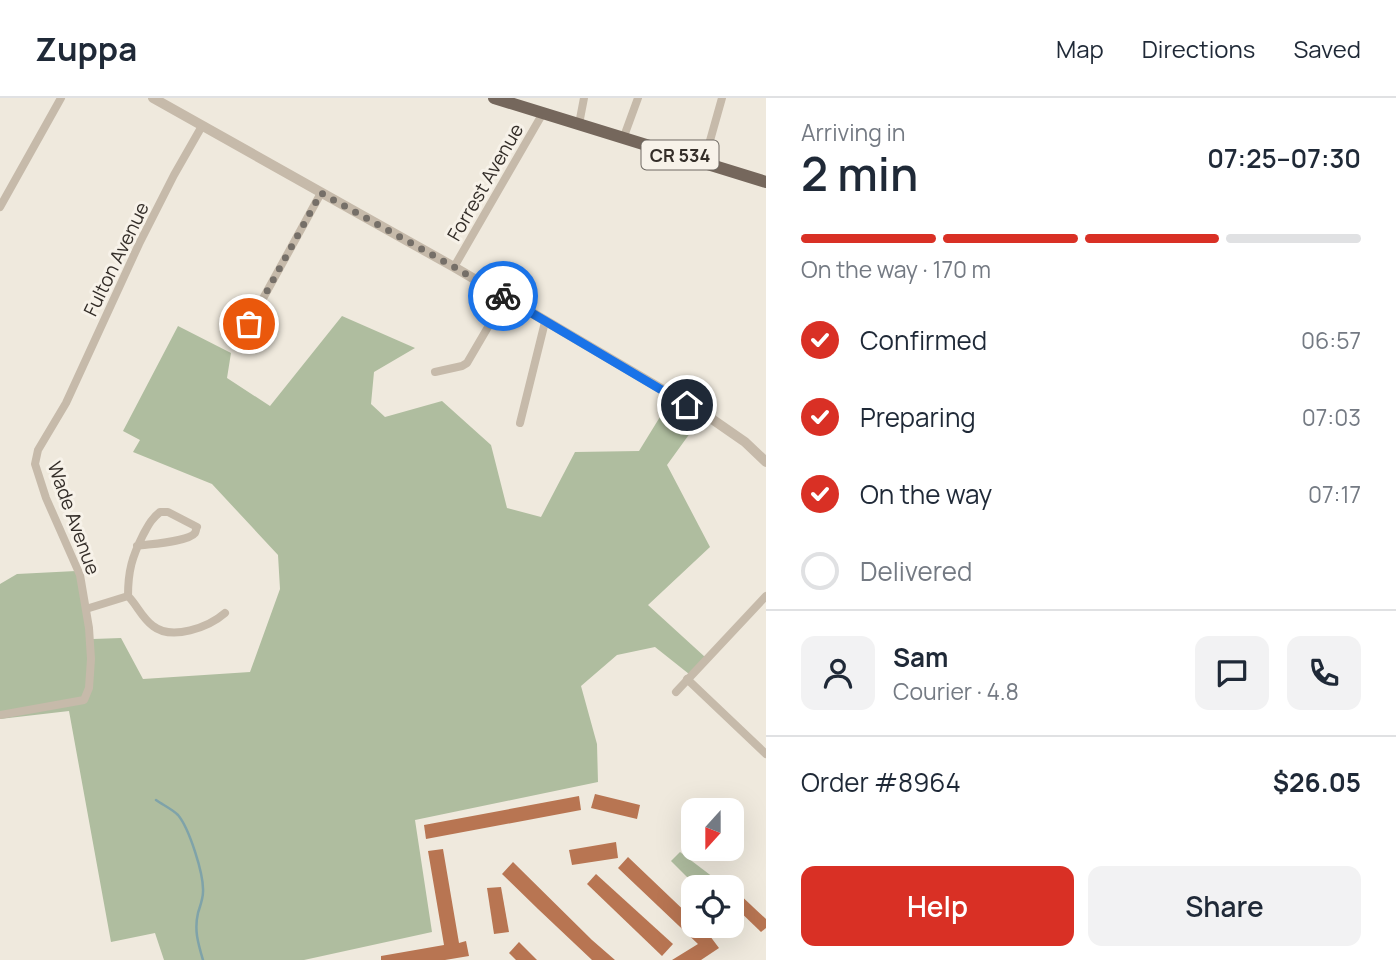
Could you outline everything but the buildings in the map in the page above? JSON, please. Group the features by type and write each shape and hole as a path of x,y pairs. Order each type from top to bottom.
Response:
{"main road":[{"name":"CR 534","path":"494,98 766,182"}],"street":[{"path":"0,207 61,98"},
{"path":"153,98 454,267 709,417 746,442 766,462"},
{"path":"579,124 584,98"},
{"path":"623,139 638,98"},
{"path":"704,162 722,98"},
{"name":"Forrest Avenue","path":"454,267 543,113"},
{"name":"Fulton Avenue","path":"63,407 139,244 202,126"},
{"path":"249,324 321,193"},
{"path":"436,372 467,363 505,298"},
{"path":"520,423 545,321"},
{"name":"Wade Avenue","path":"0,715 84,700 89,688 91,659 80,575 46,498 35,464 38,450 63,407"},
{"path":"137,546 180,540 191,536 197,527 169,512 160,512 152,518 137,546 128,577 128,596 153,626 173,634 216,621 225,613"},
{"path":"86,608 128,596"},
{"path":"676,692 766,596"},
{"path":"687,679 766,754"}],"green space":[{"path":"342,316 415,348 374,372 371,404 385,417 442,401 491,445 507,508 541,517 575,452 639,451 663,412 693,429 667,465 710,547 648,605 705,657 689,674 655,647 617,655 581,686 597,744 598,782 415,820 432,932 304,960 164,960 155,933 111,942 69,711 0,719 0,584 17,574 76,571 93,639 121,638 143,679 250,672 280,589 278,555 212,484 133,452 140,440 123,431 178,326 231,353 227,378 270,406"},
{"path":"680,852 681,861 692,861 710,875 685,875 671,861"}],"waterway":[{"path":"156,800 178,815 191,840 198,863 203,892 197,931 203,960"}],"way so far":[{"path":"249,324 321,193 503,296"}],"route":[{"path":"503,296 687,405"}]}
